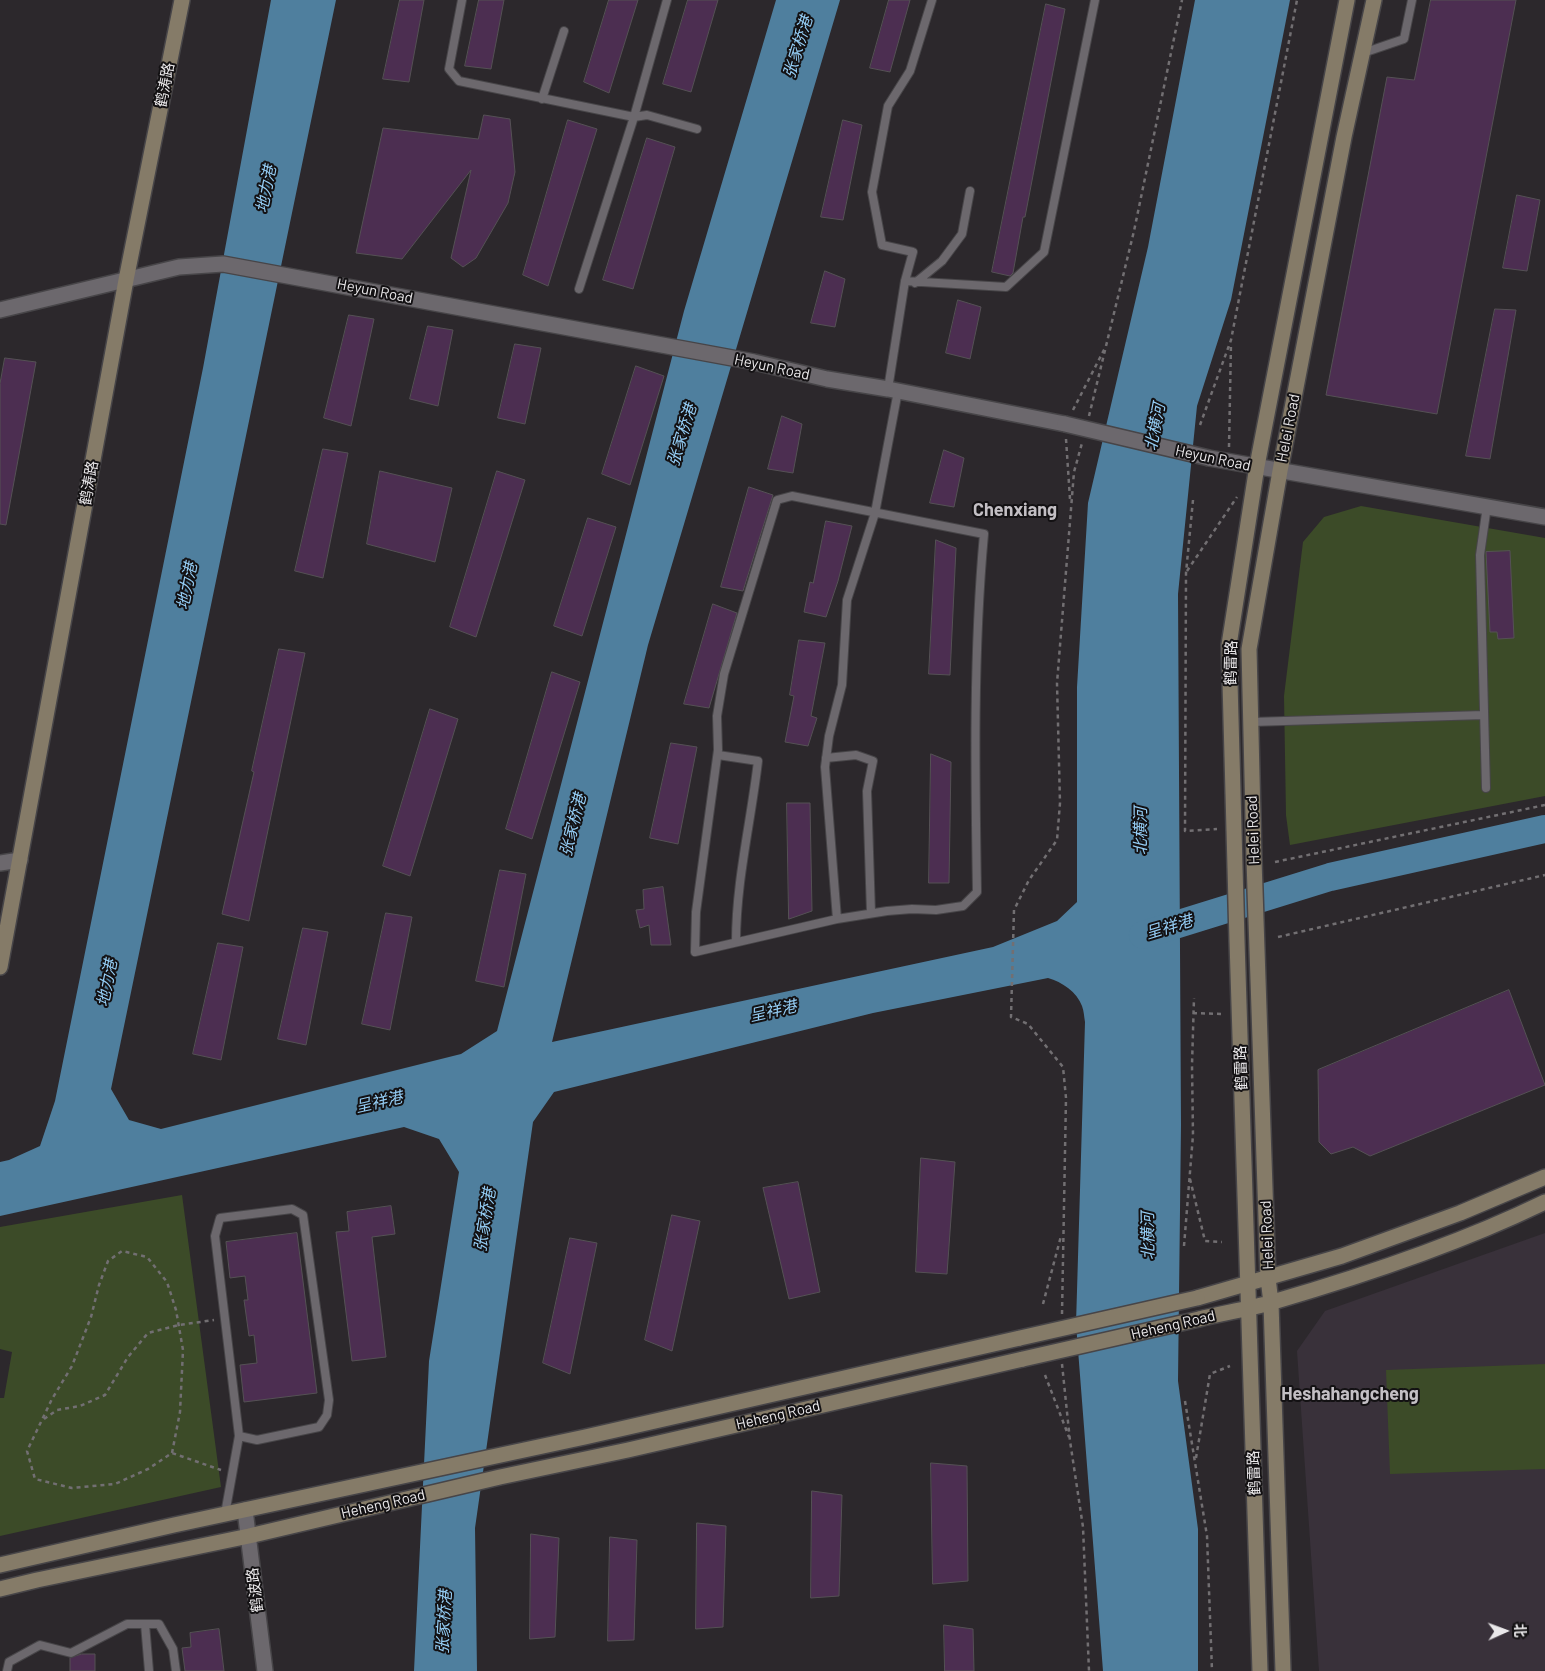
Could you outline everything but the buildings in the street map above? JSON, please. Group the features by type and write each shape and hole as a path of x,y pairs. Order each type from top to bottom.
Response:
{"street":[{"name":"鹤涛路","path":"0,967 126,280 182,0"},
{"name":"鹤雷路","path":"1260,1671 1229,645 1257,466 1347,0"},
{"name":"Helei Road","path":"1283,1671 1254,860 1249,649 1280,471 1344,138 1374,0"},
{"name":"Heyun Road","path":"0,310 179,267 223,264 754,362 827,379 1066,424 1229,462 1545,517"},
{"path":"0,863 20,860"},
{"name":"Heheng Road","path":"0,1565 225,1514 585,1438 1198,1298 1342,1256 1450,1216 1545,1177"},
{"name":"Heheng Road","path":"0,1590 37,1580 249,1536 500,1477 628,1450 1271,1303 1356,1276 1473,1235 1545,1202"},
{"name":"鹤波路","path":"245,1510 265,1671"}],"lane":[{"path":"462,0 449,69 459,81 634,117 647,116 696,129"},
{"path":"579,289 634,117 667,0"},
{"path":"837,919 825,767 826,758 829,736 842,685 847,600 875,513 893,390 905,282 913,252 882,244 872,192 888,106 910,72 932,0"},
{"path":"905,282 1006,287 1044,252 1095,0"},
{"path":"1363,54 1404,39 1412,0"},
{"path":"542,98 564,31"},
{"path":"915,283 942,261 962,234 970,191"},
{"path":"792,496 875,513 984,534 975,687 977,892 963,906 936,910 912,909 837,919 695,952 696,912 718,755 716,716 724,674 777,500 792,496"},
{"path":"1486,788 1480,554 1487,506"},
{"path":"1251,722 1484,715"},
{"path":"718,755 758,761 736,914 736,942"},
{"path":"826,758 856,755 873,761 867,791 871,914"},
{"path":"225,1514 239,1436 214,1236 220,1218 292,1209 303,1215 329,1400 327,1415 319,1427 257,1440 239,1436"},
{"path":"7,1671 9,1662 40,1645 71,1653 127,1624 159,1624 173,1649 176,1671"},
{"path":"145,1624 149,1671"}],"path":[{"path":"1086,425 1108,343 1134,231 1182,0"},
{"path":"1200,426 1231,340 1298,0"},
{"path":"1229,462 1231,340"},
{"path":"1071,507 1066,424 1108,343"},
{"path":"1011,1018 1014,910 1029,880 1056,840 1060,803 1057,683 1074,472 1084,434"},
{"path":"1186,572 1241,491"},
{"path":"1193,500 1186,572 1185,831 1217,829"},
{"path":"1275,862 1545,805"},
{"path":"1278,937 1545,875"},
{"path":"1184,1246 1192,1135 1194,998"},
{"path":"1194,1013 1222,1014"},
{"path":"1189,1175 1205,1241 1222,1242"},
{"path":"1043,1304 1062,1232"},
{"path":"122,1251 147,1256 167,1282 176,1310 183,1350 180,1412 172,1452 148,1469 115,1484 72,1488 36,1479 27,1451 43,1420 52,1399 72,1366 91,1317 98,1286 108,1261 122,1251"},
{"path":"43,1420 57,1410 80,1406 105,1395 128,1357 148,1332 224,1318"},
{"path":"1195,1462 1210,1374 1230,1366"},
{"path":"1045,1375 1070,1441"},
{"path":"1185,1401 1207,1536 1212,1671"},
{"path":"172,1452 232,1474"}],"shaded area":[{"path":"1545,1233 1545,1671 1319,1671 1297,1351 1325,1311"}],"green space":[{"path":"1361,506 1545,538 1545,796 1290,845 1286,815 1284,696 1303,542 1324,517"},
{"path":"182,1195 221,1487 0,1536 0,1398 4,1398 12,1352 0,1349 0,1227"},
{"path":"1545,1364 1545,1469 1390,1474 1386,1370"}],"water":[{"path":"271,0 336,0 111,1089 129,1120 161,1129 461,1054 497,1031 684,311 776,0 840,0 648,645 552,1042 993,947 1057,921 1077,902 1077,687 1088,503 1148,247 1195,0 1290,0 1231,300 1197,406 1178,594 1181,1125 1178,1381 1198,1529 1198,1671 1103,1671 1076,1324 1085,1022 1083,1008 1077,996 1064,985 1048,978 873,1013 554,1092 533,1122 475,1528 477,1671 414,1671 429,1361 459,1172 439,1139 404,1127 0,1216 0,1162 40,1146 55,1101 203,368"}],"waterway":[{"name":"呈祥港","path":"1143,935 1330,877 1545,829"}],"district":[{"name":"Chenxiang","path":"1015,510"},
{"name":"Heshahangcheng","path":"1350,1394"}],"water label":[{"name":"张家桥港","path":"798,47"},
{"name":"地力港","path":"266,189"},
{"name":"北横河","path":"1155,427"},
{"name":"张家桥港","path":"682,435"},
{"name":"地力港","path":"187,586"},
{"name":"张家桥港","path":"573,825"},
{"name":"北横河","path":"1141,831"},
{"name":"地力港","path":"107,983"},
{"name":"张家桥港","path":"485,1220"},
{"name":"北横河","path":"1148,1236"},
{"name":"张家桥港","path":"444,1622"}]}
